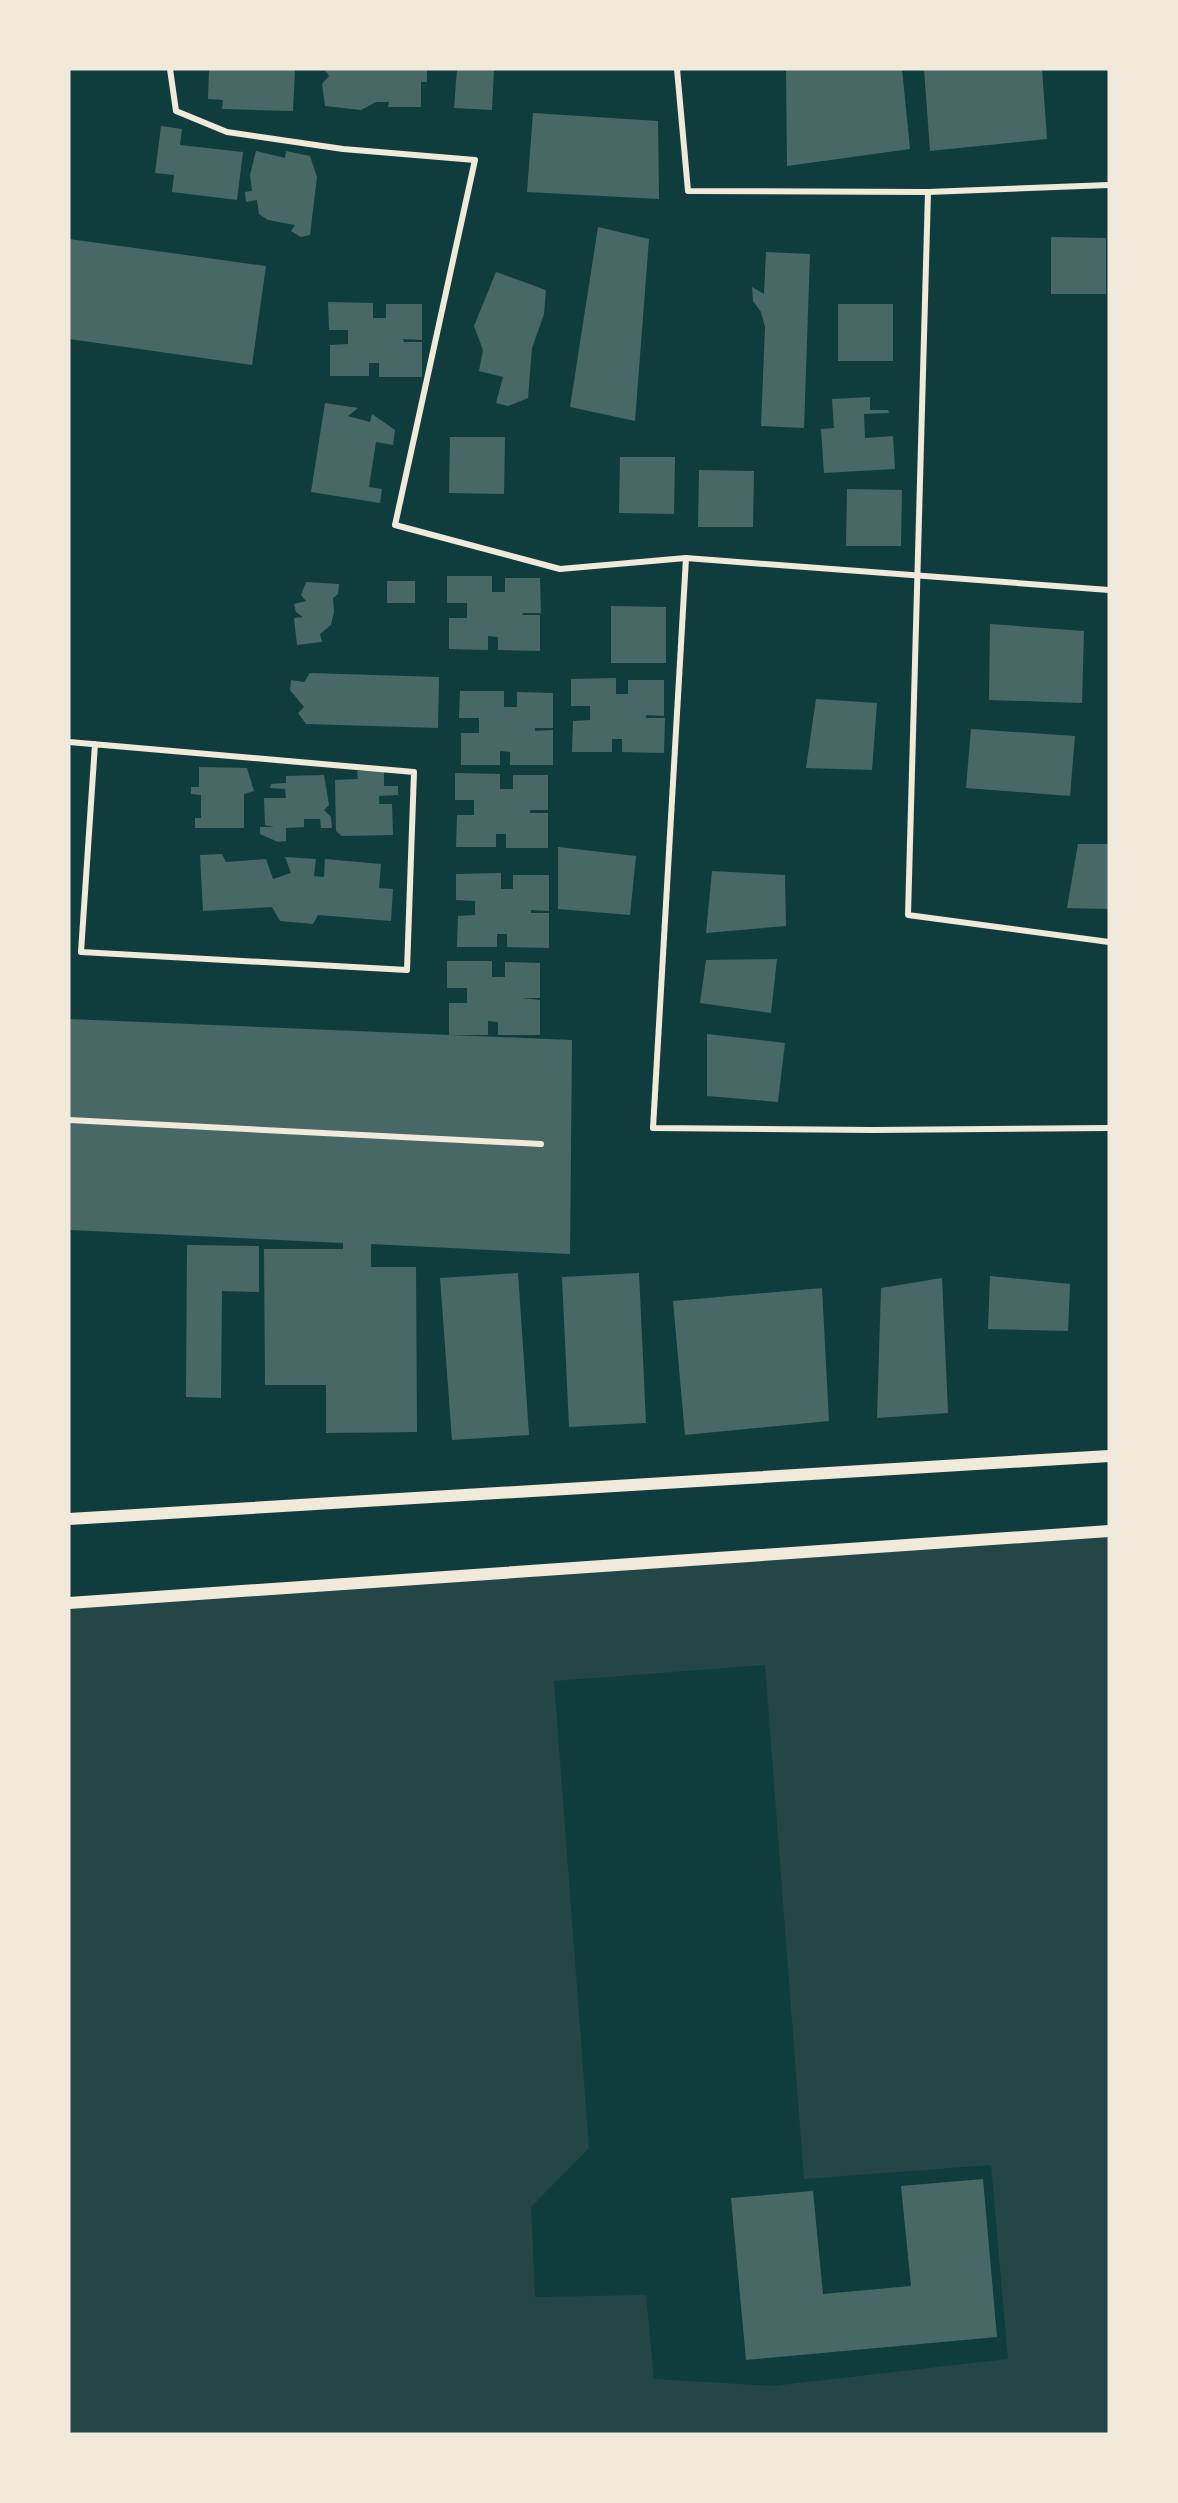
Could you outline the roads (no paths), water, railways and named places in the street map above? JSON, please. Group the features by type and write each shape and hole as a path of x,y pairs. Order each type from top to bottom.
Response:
{"main road":[{"path":"69,1518 1109,1456"},
{"path":"69,1603 1109,1531"}],"street":[{"path":"170,69 176,111 227,132 343,149 475,160 395,525 560,569 686,558 1109,590"},
{"path":"677,69 688,191 928,192 1109,185"},
{"path":"928,192 909,915 1109,942"},
{"path":"686,558 652,1128 885,1130 1109,1128"},
{"path":"69,742 95,744 414,772 407,970 81,952 95,744"},
{"path":"69,1120 541,1144"}]}
